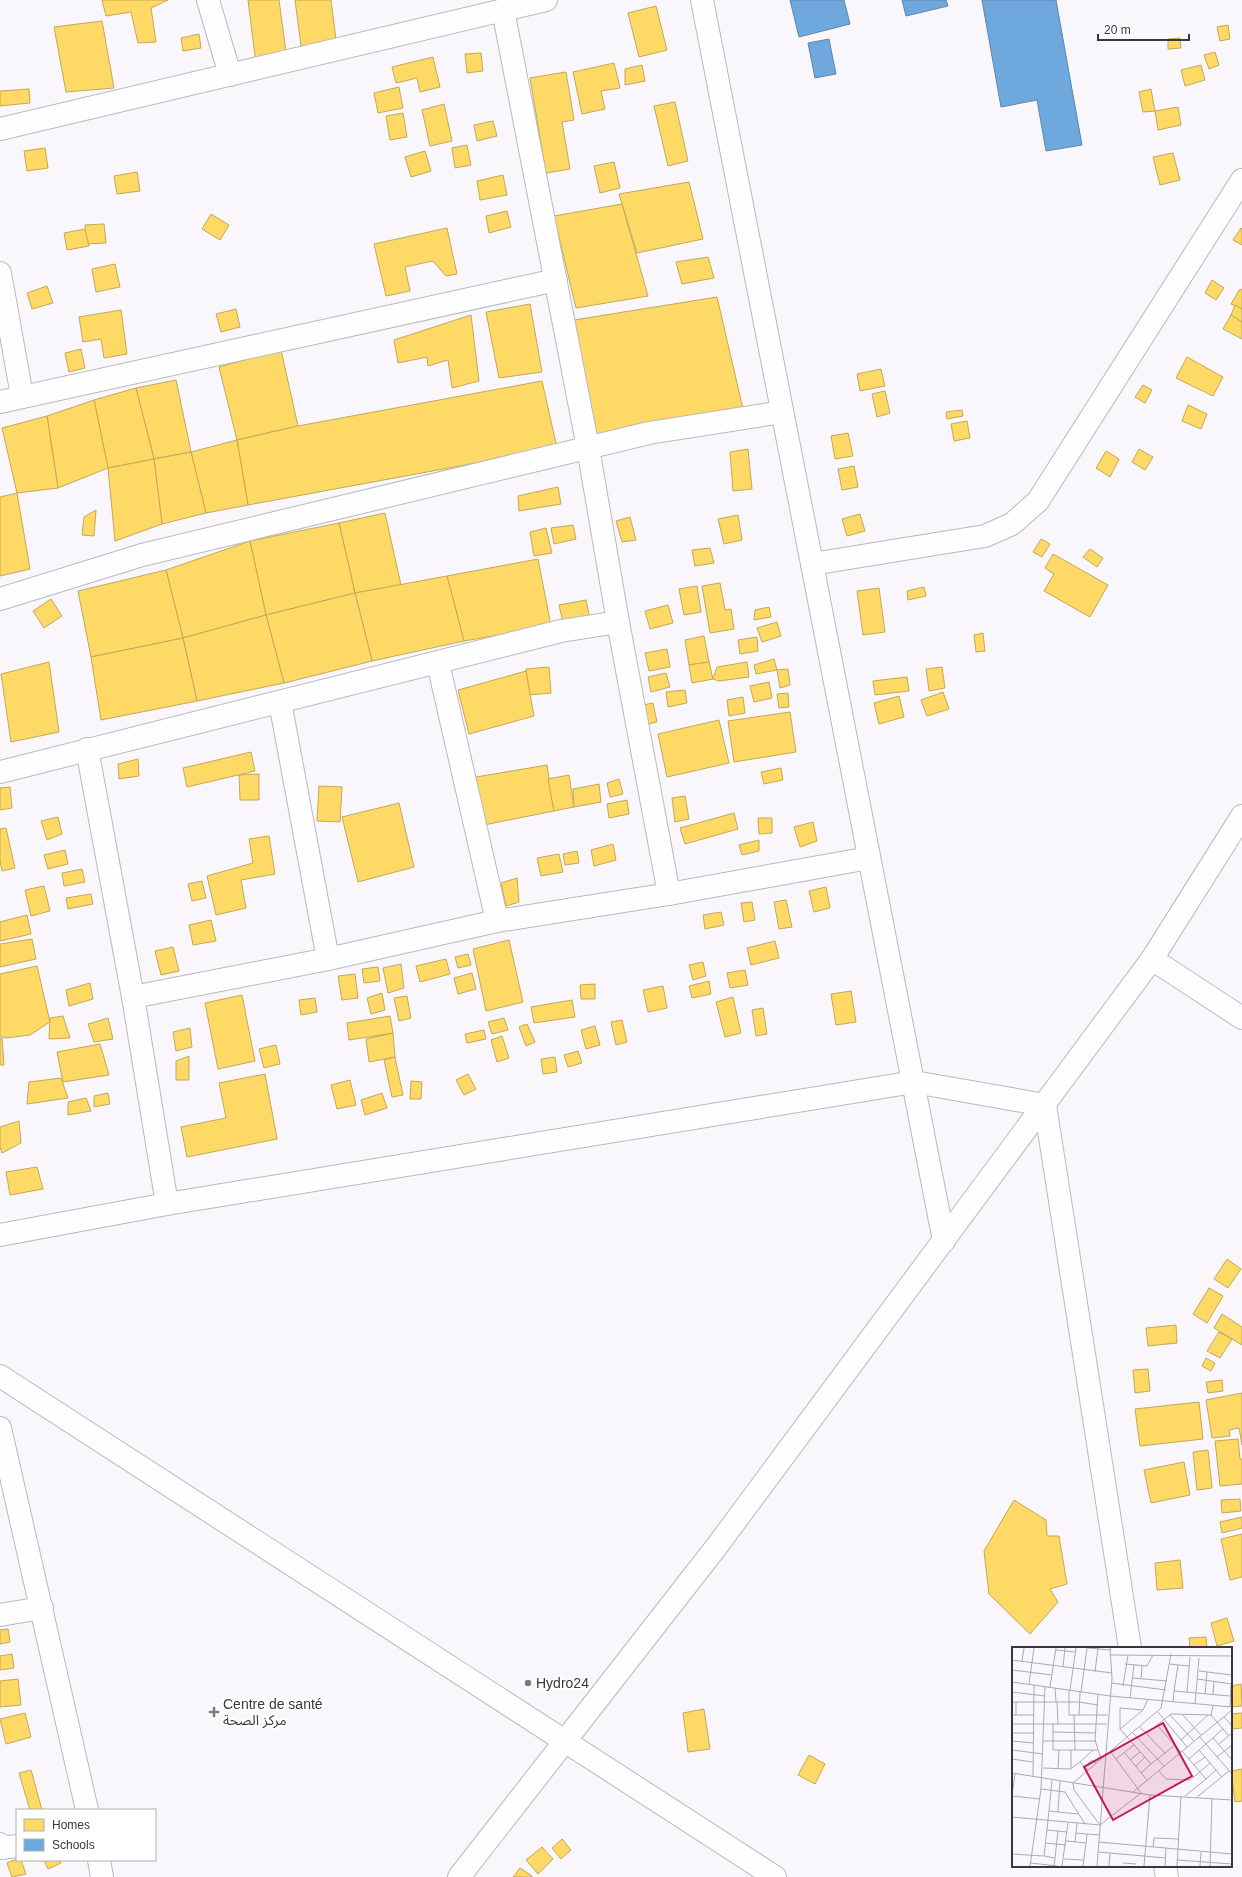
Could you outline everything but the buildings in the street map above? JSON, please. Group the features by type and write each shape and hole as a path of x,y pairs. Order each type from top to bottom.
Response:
{"street":[{"path":"208,0 230,75"},
{"path":"0,130 546,0"},
{"path":"702,0 944,1241"},
{"path":"503,10 588,448 618,622 669,894"},
{"path":"812,564 985,536 1012,524 1038,501 1242,180"},
{"path":"0,273 22,396"},
{"path":"0,402 556,280"},
{"path":"0,598 142,555 649,433 782,412"},
{"path":"0,772 561,631 618,622"},
{"path":"438,663 497,921"},
{"path":"280,702 328,959"},
{"path":"87,749 133,997 167,1204"},
{"path":"458,1877 717,1546 1045,1105 1152,959 1242,816"},
{"path":"133,997 328,959 497,921 669,894 869,858"},
{"path":"1152,959 1242,1018"},
{"path":"0,1235 167,1204 914,1082 1045,1105"},
{"path":"1045,1105 1130,1647"},
{"path":"0,1376 775,1877"},
{"path":"0,1428 7,1488 42,1608 87,1809"},
{"path":"0,1615 42,1608"},
{"path":"98,1861 102,1877"},
{"path":"1165,1867 1167,1877"}],"place":[{"name":"Hydro24","path":"528,1683"},
{"name":"Centre de santé مركز الصحة","path":"214,1712"}]}
